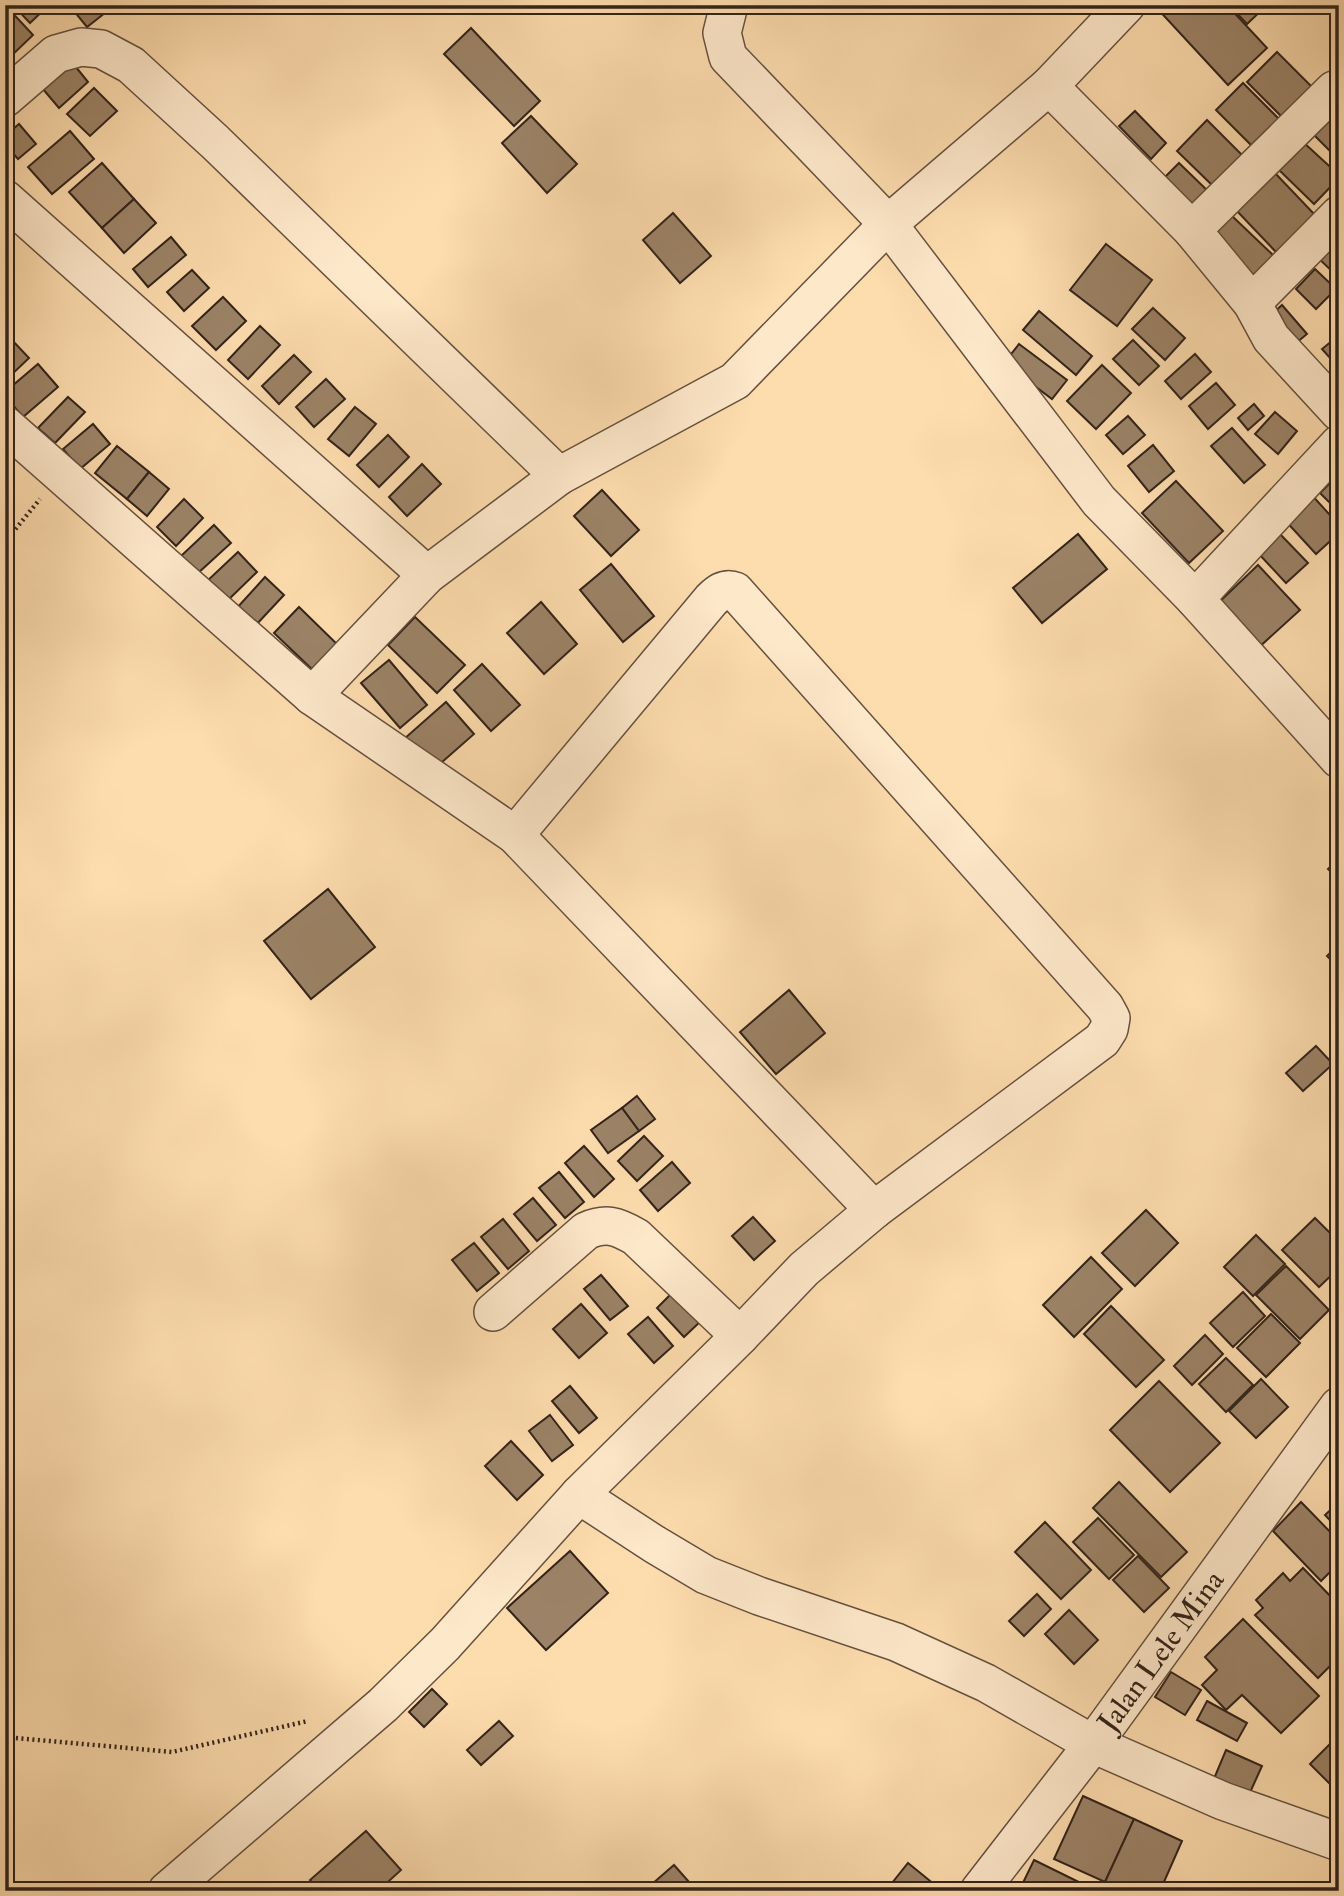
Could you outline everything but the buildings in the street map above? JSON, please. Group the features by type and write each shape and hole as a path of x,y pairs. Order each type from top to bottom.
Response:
{"street":[{"path":"729,5 722,33 728,57 888,224 1099,501 1195,599 1339,759"},
{"path":"312,696 427,575 559,476 735,381 888,224 1049,86 1126,5"},
{"path":"5,98 55,54 81,47 101,48 131,65 215,142 559,476"},
{"path":"1049,86 1192,230 1252,303 1271,338 1339,412"},
{"path":"1192,230 1334,90"},
{"path":"5,199 427,575"},
{"path":"1252,303 1339,215"},
{"path":"5,425 312,696 515,835 874,1210"},
{"path":"1195,599 1339,444"},
{"path":"167,1891 383,1705 445,1644 579,1495 804,1269 874,1210 1102,1040 1108,1029 1111,1018 1105,1007 735,591 730,589 722,591 711,600 515,835"},
{"path":"493,1312 586,1231 609,1225 636,1237 740,1336"},
{"name":"Jalan Lele Mina","path":"979,1891 1093,1744 1339,1406"},
{"path":"579,1495 706,1575 759,1596 896,1642 986,1683 1093,1744 1223,1801 1339,1842"}],"path":[{"path":"5,542 60,474"},
{"path":"5,1737 172,1752 318,1719"}]}
